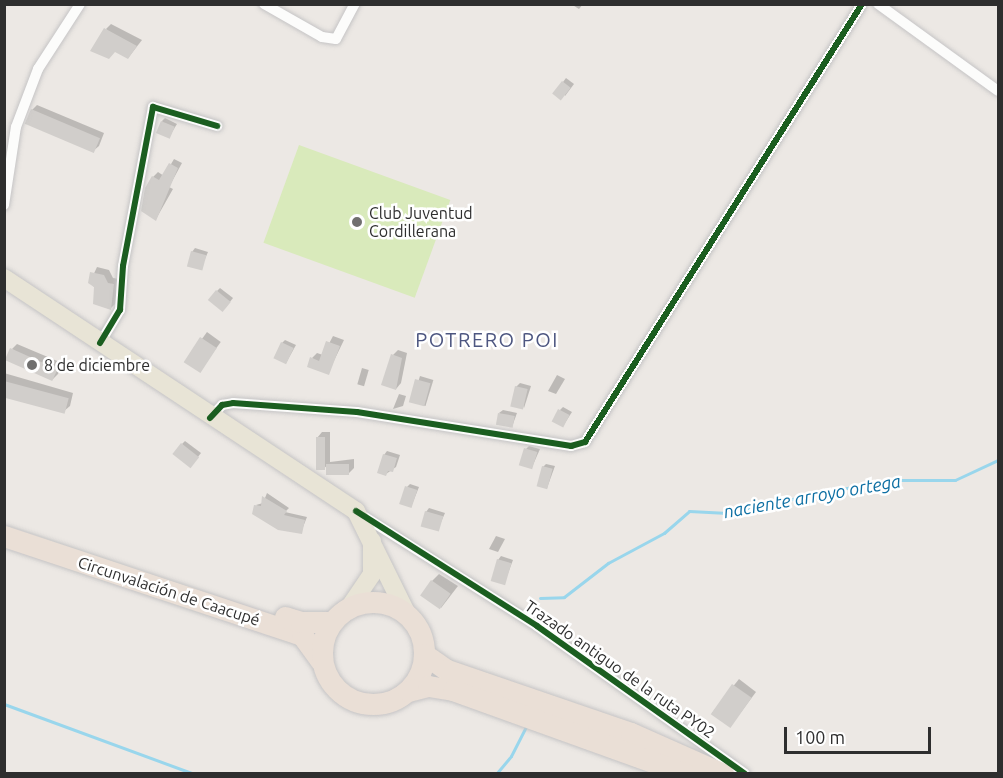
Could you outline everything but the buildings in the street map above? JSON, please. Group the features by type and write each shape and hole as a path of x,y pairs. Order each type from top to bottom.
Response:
{"highway":[{"name":"Circunvalación de Caacupé","path":"4,522 301,622 331,622"},
{"name":"Circunvalación de Caacupé","path":"4,536 303,635 321,661"},
{"path":"408,691 422,668 424,654 422,640 408,616 390,605 369,602 349,608 331,622 323,640 321,661 332,684 360,703 394,700 408,691 428,686 453,690 645,768 686,774"},
{"path":"424,654 447,670 631,733 723,774"}],"main road":[{"path":"6,285 100,343 210,418 356,511 372,537 408,616"},
{"path":"349,608 372,574 372,537"}],"street":[{"path":"4,205 16,128 38,69 80,4"},
{"path":"264,4 322,36 336,39 355,4"},
{"path":"210,418 222,405 233,403 357,412 571,446 585,442 862,4"},
{"path":"878,4 999,91"},
{"path":"100,343 120,310 123,266 153,107 217,126"},
{"name":"Trazado antiguo de la ruta PY02","path":"356,511 537,627 745,774"}],"green space":[{"name":"Club Juventud Cordillerana","path":"299,145 450,200 415,298 263,243"}],"waterway":[{"name":"naciente arroyo ortega","path":"540,598 564,597 608,563 664,533 689,511 723,513 887,480 955,480 998,460"},
{"path":"4,704 194,774"},
{"name":"naciente arroyo ortega","path":"496,774 511,756 527,725"}],"cycle path":[{"path":"210,418 222,405 233,403 357,412 571,446 585,442 862,4"},
{"path":"100,343 120,310 123,266 153,107 217,126"},
{"path":"356,511 537,626 745,774"}],"place":[{"name":"Club Juventud Cordillerana","path":"357,222"},
{"name":"8 de diciembre","path":"32,365"}],"district":[{"name":"POTRERO POI","path":"487,339"}]}
